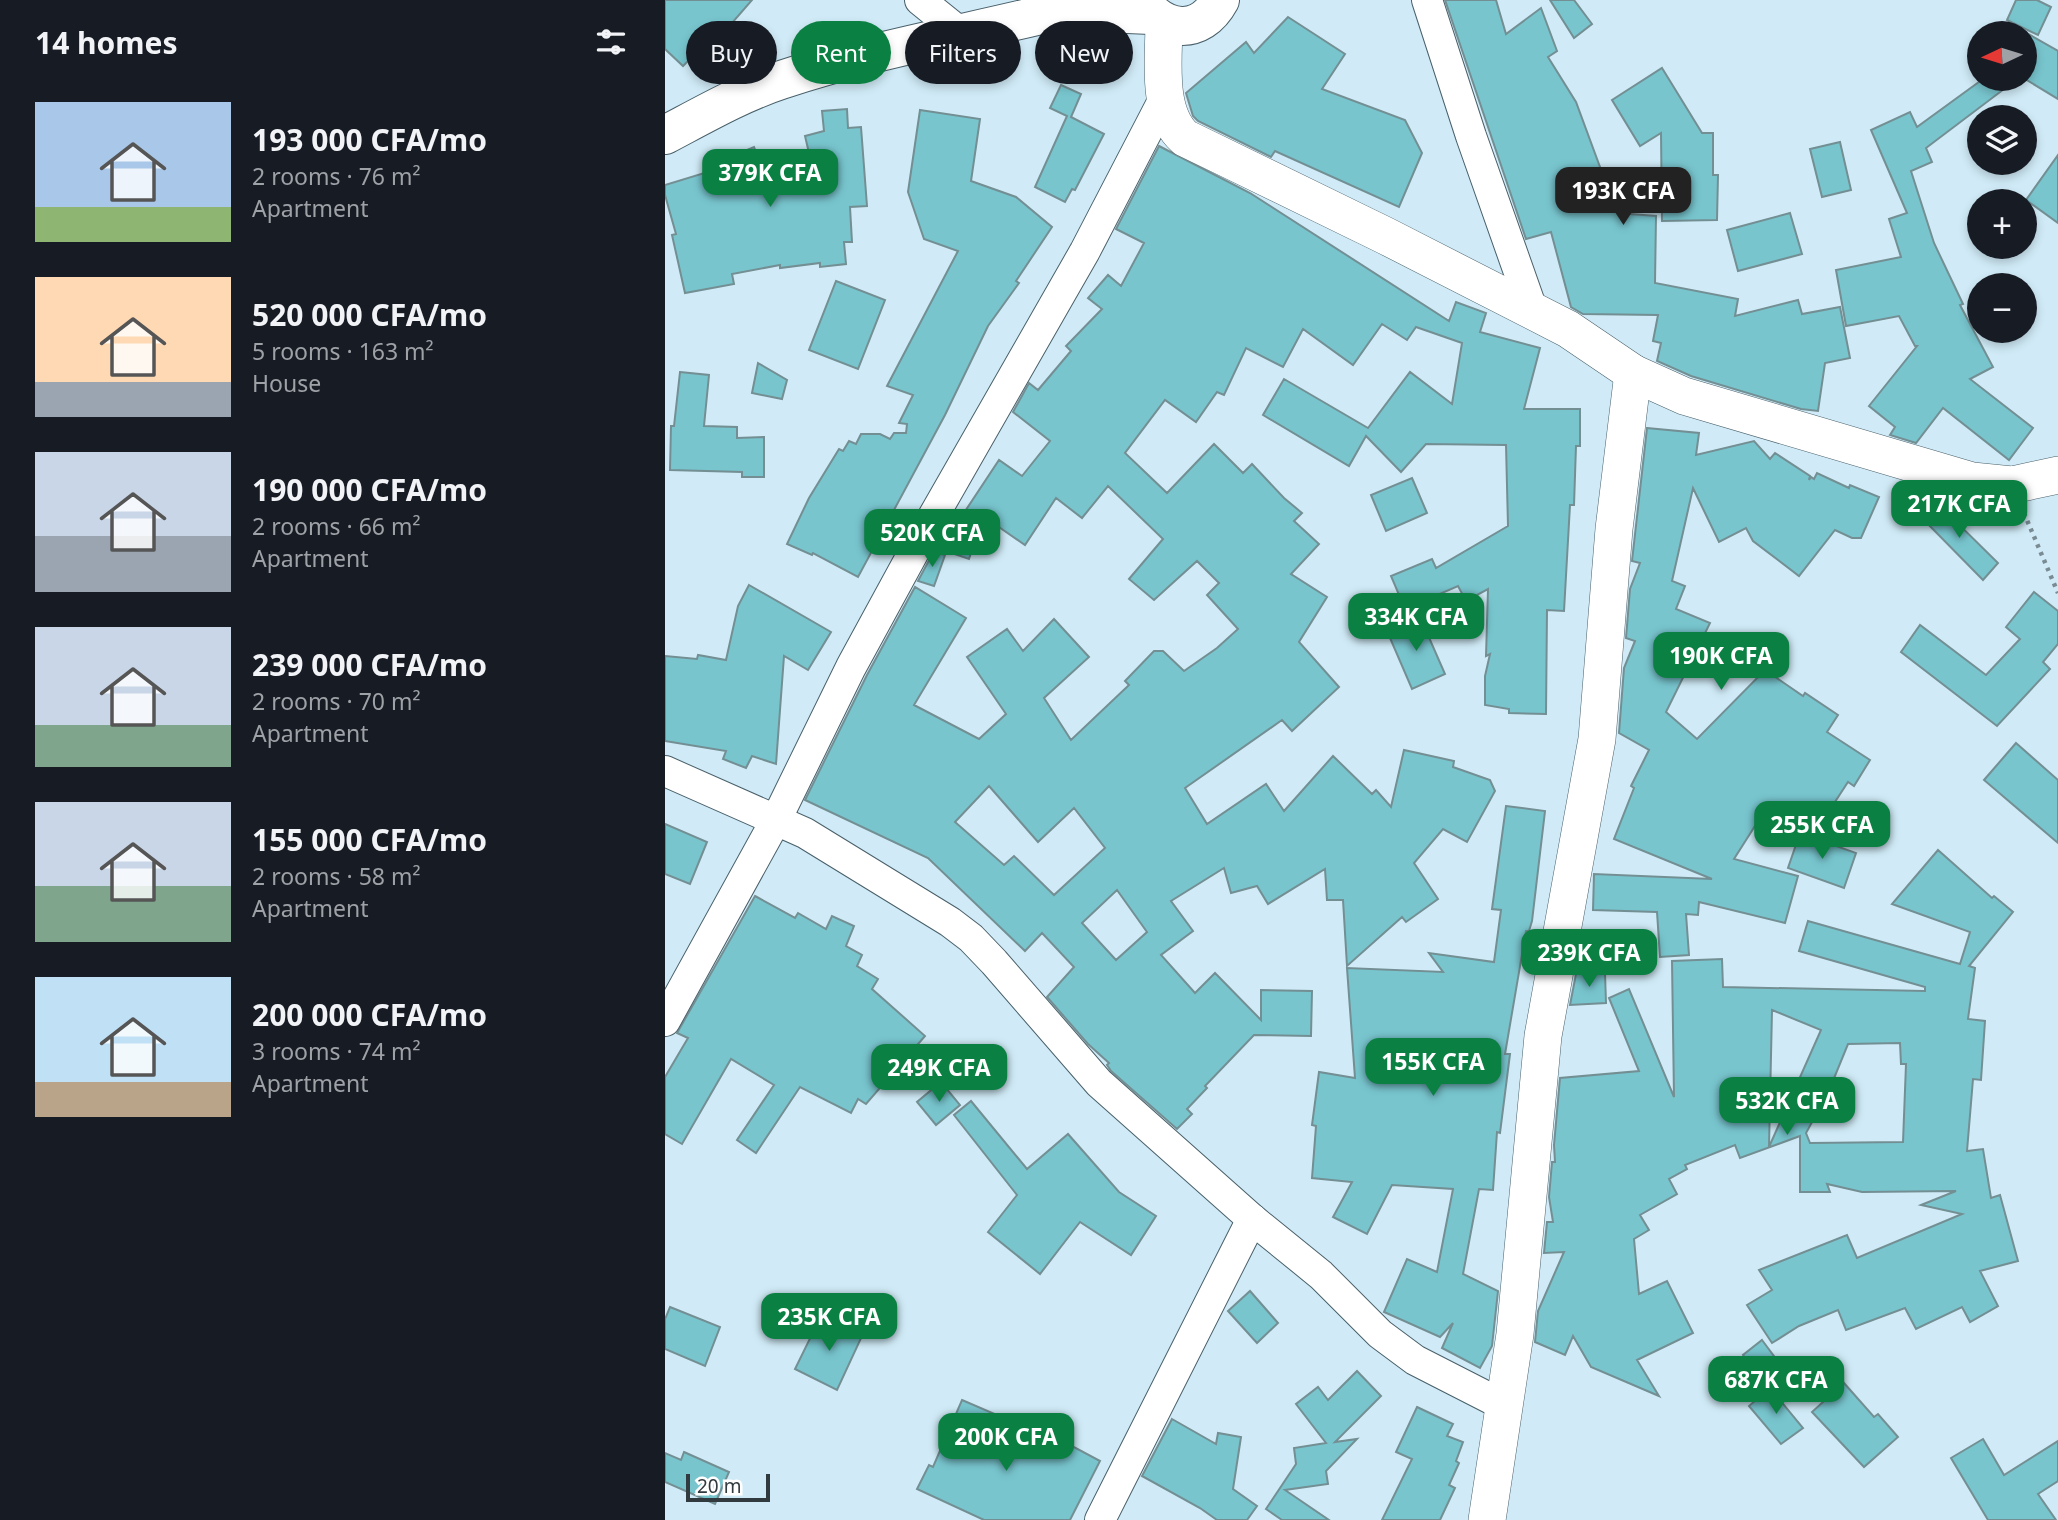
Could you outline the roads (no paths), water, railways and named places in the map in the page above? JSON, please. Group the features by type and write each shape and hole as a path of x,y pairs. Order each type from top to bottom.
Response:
{"highway":[{"path":"1011,21 1068,6 1152,13 1180,27 1196,24 1210,15 1220,0"},
{"path":"665,135 779,80 905,46"}],"street":[{"path":"920,0 946,21"},
{"path":"1427,0 1533,312"},
{"path":"1152,13 1172,123 1185,138 1387,236 1568,329 1633,373 1684,396 1972,481 2012,485 2058,475"},
{"path":"665,1021 777,818 851,667 930,522 1085,251 1166,94"},
{"path":"1487,1520 1515,1334 1543,1036 1597,739 1614,529 1633,373"},
{"path":"665,771 777,818 805,833 916,899 971,938 1099,1083 1252,1219 1321,1275 1380,1334 1415,1360 1505,1406"},
{"path":"1100,1520 1252,1219"}]}
